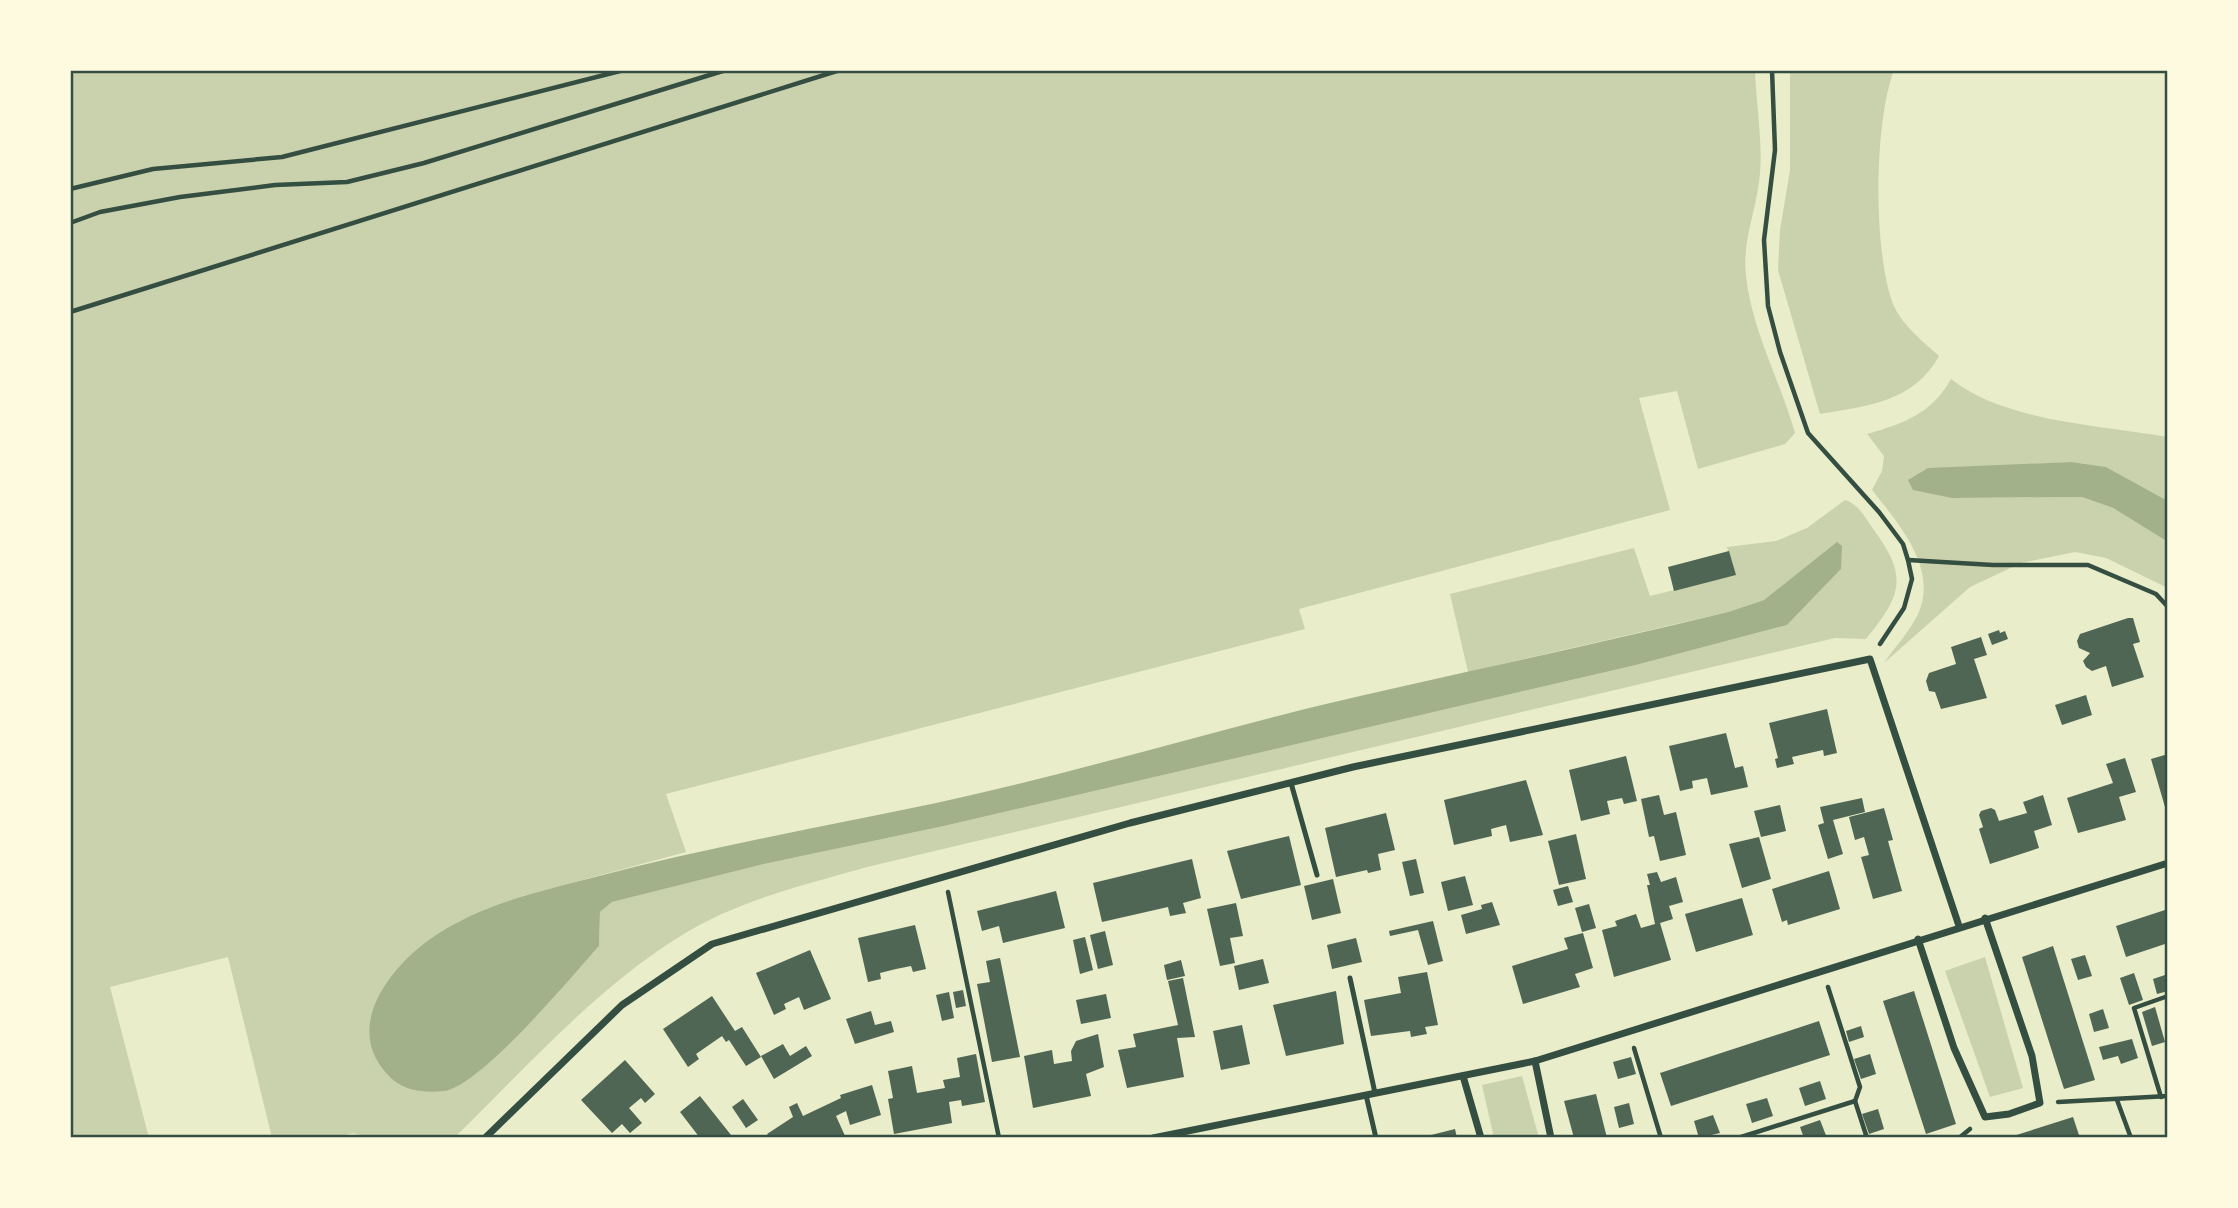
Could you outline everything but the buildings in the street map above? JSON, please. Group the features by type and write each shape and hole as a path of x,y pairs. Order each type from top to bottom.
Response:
{"street":[{"path":"485,1138 622,1005 712,944 1130,823 1291,783 1870,659 1959,926"},
{"path":"1153,1138 1535,1061 1959,926 2168,863"},
{"path":"1918,939 1954,1048 1985,1117 2009,1114 2040,1103 2032,1056 1985,918"},
{"path":"1535,1061 1551,1138"},
{"path":"1463,1076 1481,1138"}],"lane":[{"path":"1291,783 1317,875"},
{"path":"1350,978 1375,1094"},
{"path":"1366,1095 1376,1138"}],"path":[{"path":"70,189 153,169 282,157 624,70"},
{"path":"70,223 100,212 180,197 275,185 346,182 424,163 726,70"},
{"path":"70,312 840,70"},
{"path":"1772,70 1775,150 1764,240 1768,306 1780,352 1808,433 1879,512 1903,544 1912,579 1904,608 1870,659"},
{"path":"1908,560 1993,565 2088,565 2156,594 2168,607"},
{"path":"945,877 999,1138"},
{"path":"1823,970 1860,1087 1855,1101 1867,1138"},
{"path":"2161,1097 2134,1008 2168,996"},
{"path":"1629,1032 1661,1138"},
{"path":"2040,1103 2168,1096"},
{"path":"2117,1100 2131,1138"},
{"path":"1738,1138 1855,1101"}],"shaded area":[{"path":"70,70 1755,70 1760,169 1745,264 1754,316 1795,433 1785,444 1698,469 1677,391 1639,398 1670,510 1299,609 1305,629 666,794 686,852 523,896 457,922 475,1075 599,946 600,912 612,902 764,864 944,826 1636,665 1787,625 1841,569 1801,573 1764,600 1728,612 1468,672 1450,594 1634,548 1650,596 1735,575 1727,547 1776,541 1807,528 1845,500 1862,512 1892,561 1896,574 1893,598 1866,639 1835,638 867,867 746,904 679,937 618,981 561,1032 454,1138 374,1138 353,1133 334,1138 272,1138 228,957 110,987 149,1138 70,1138"},
{"path":"1790,70 1894,70 1887,93 1880,153 1879,221 1886,281 1897,312 1913,332 1939,356 1929,371 1903,392 1872,404 1820,414 1778,270 1780,230 1790,170"},
{"path":"1951,379 1998,405 2026,413 2084,425 2168,437 2168,501 2106,467 2072,462 2003,466 1952,498 2082,497 2113,508 2168,542 2168,588 2106,558 2075,552 2021,563 1970,587 1884,663 1918,614 1923,597 1923,580 1920,564 1904,532 1872,490 1882,471 1884,456 1867,434 1916,416 1935,401"},
{"path":"2072,462 2106,467 2168,501 2168,542 2113,508 2082,497 1952,498 1913,490 1908,480 1928,468"},
{"path":"1837,542 1842,546 1841,569 1787,625 1636,665 944,826 764,864 612,902 600,912 599,946 501,1052 460,1085 444,1091 413,1090 399,1084 387,1074 376,1058 370,1042 373,1009 380,993 402,964 434,936 500,904 637,866 936,803 1309,708 1728,612 1764,600"},
{"path":"1985,957 2023,1088 1990,1097 1945,971"},
{"path":"1522,1076 1539,1138 1494,1138 1482,1085"}]}
